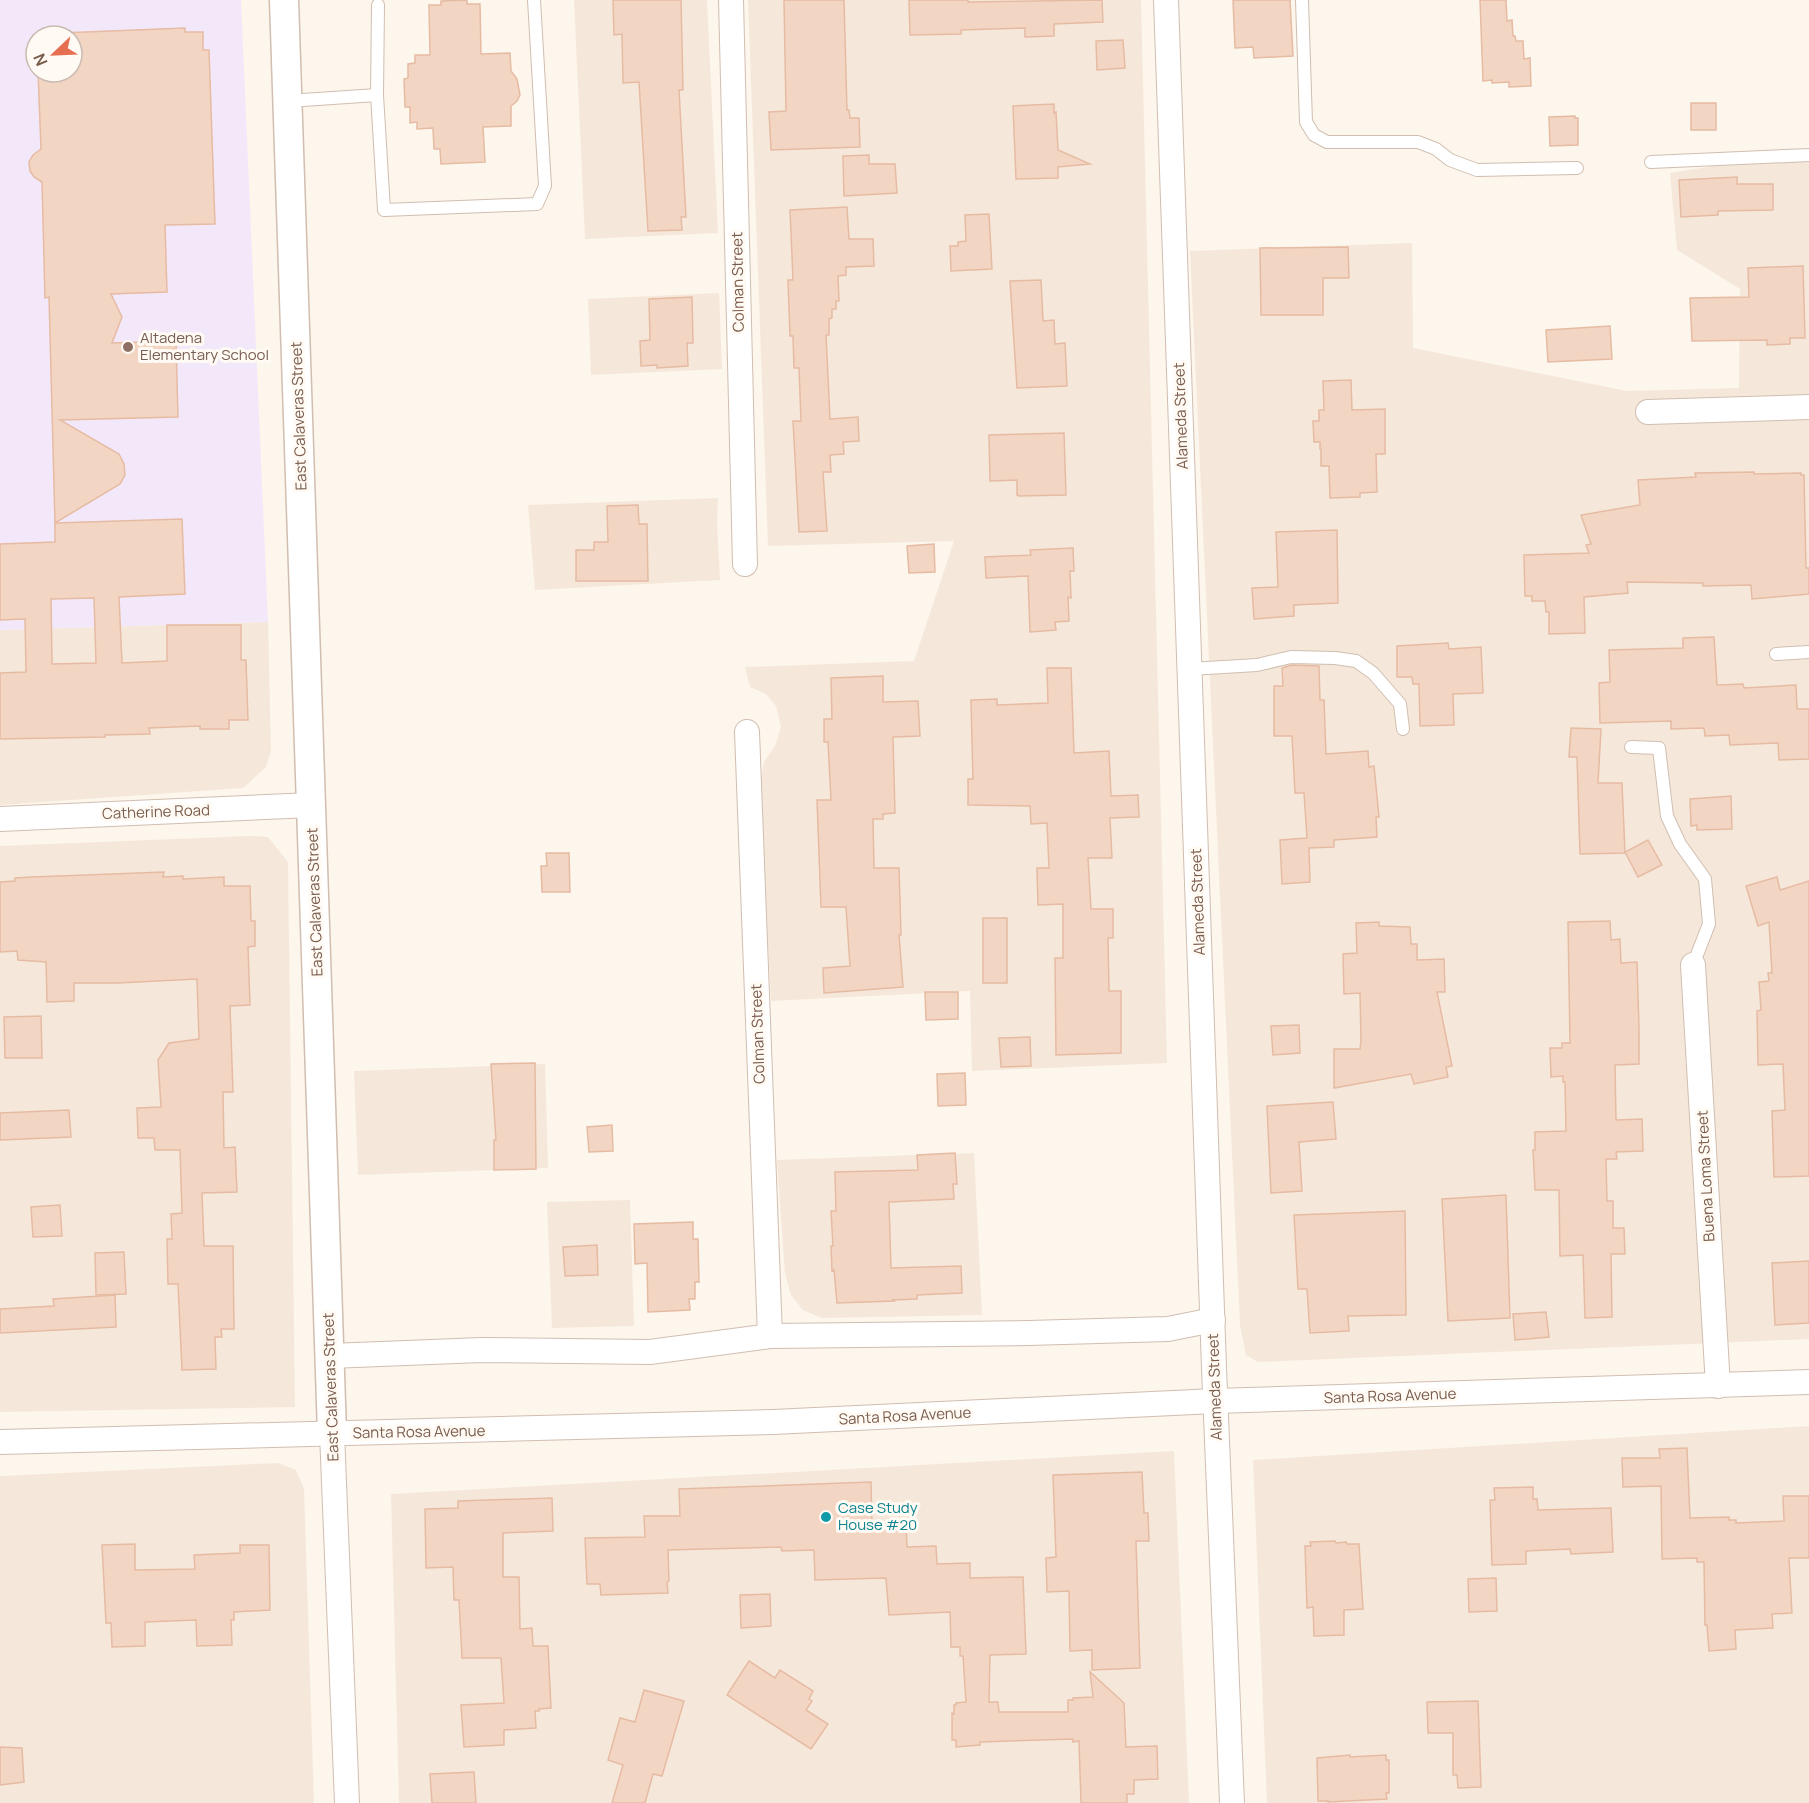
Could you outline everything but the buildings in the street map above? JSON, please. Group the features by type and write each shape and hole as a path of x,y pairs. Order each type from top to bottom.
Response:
{"street":[{"name":"East Calaveras Street","path":"284,0 332,1433 347,1803"},
{"name":"Colman Street","path":"731,0 745,564"},
{"name":"Alameda Street","path":"1166,0 1215,1401 1232,1803"},
{"path":"1648,412 1809,406"},
{"name":"Colman Street","path":"747,732 770,1335"},
{"name":"Catherine Road","path":"0,819 312,805"},
{"name":"Buena Loma Street","path":"1693,965 1718,1386"},
{"path":"330,1356 482,1350 650,1352 770,1335 1029,1333 1168,1329 1213,1320"},
{"name":"Santa Rosa Avenue","path":"0,1442 772,1422 1215,1401 1809,1382"}],"lane":[{"path":"378,6 377,96 384,210 537,204 545,186 534,0"},
{"path":"1302,0 1306,122 1314,135 1327,142 1418,142 1436,149 1450,160 1477,170 1577,168"},
{"path":"288,101 377,96"},
{"path":"1651,162 1809,155"},
{"path":"1776,654 1809,652"},
{"path":"1190,669 1257,664 1290,657 1356,661 1373,673 1400,704 1403,729"},
{"path":"1631,747 1659,748 1667,816 1680,844 1705,879 1708,924 1693,965"}],"shaded area":[{"name":"Altadena Elementary School","path":"0,0 241,0 268,622 0,630"},
{"path":"574,0 707,0 718,233 585,239"},
{"path":"748,0 1141,0 1167,1063 972,1071 970,991 771,1001 760,784 764,762 775,746 781,727 776,706 766,694 750,687 745,667 914,661 954,541 768,546"},
{"path":"1809,151 1809,1339 1258,1362 1246,1355 1240,1325 1190,251 1412,243 1413,348 1627,391 1739,388 1740,289 1677,250 1670,173"},
{"path":"719,293 722,369 591,375 588,299"},
{"path":"718,498 720,580 535,590 528,505"},
{"path":"268,622 271,751 266,767 243,788 0,805 0,630"},
{"path":"268,837 288,862 295,1407 0,1412 0,846"},
{"path":"545,1064 548,1168 358,1175 354,1071"},
{"path":"974,1153 982,1315 822,1318 803,1310 791,1295 785,1274 777,1160"},
{"path":"630,1200 634,1326 552,1328 547,1202"},
{"path":"1809,1426 1809,1803 1267,1803 1253,1460"},
{"path":"1174,1451 1189,1803 399,1803 391,1494"},
{"path":"278,1463 296,1470 304,1488 314,1803 0,1803 0,1476"}],"place":[{"name":"Altadena Elementary School","path":"128,347"},
{"name":"Case Study House #20","path":"826,1517"}]}
